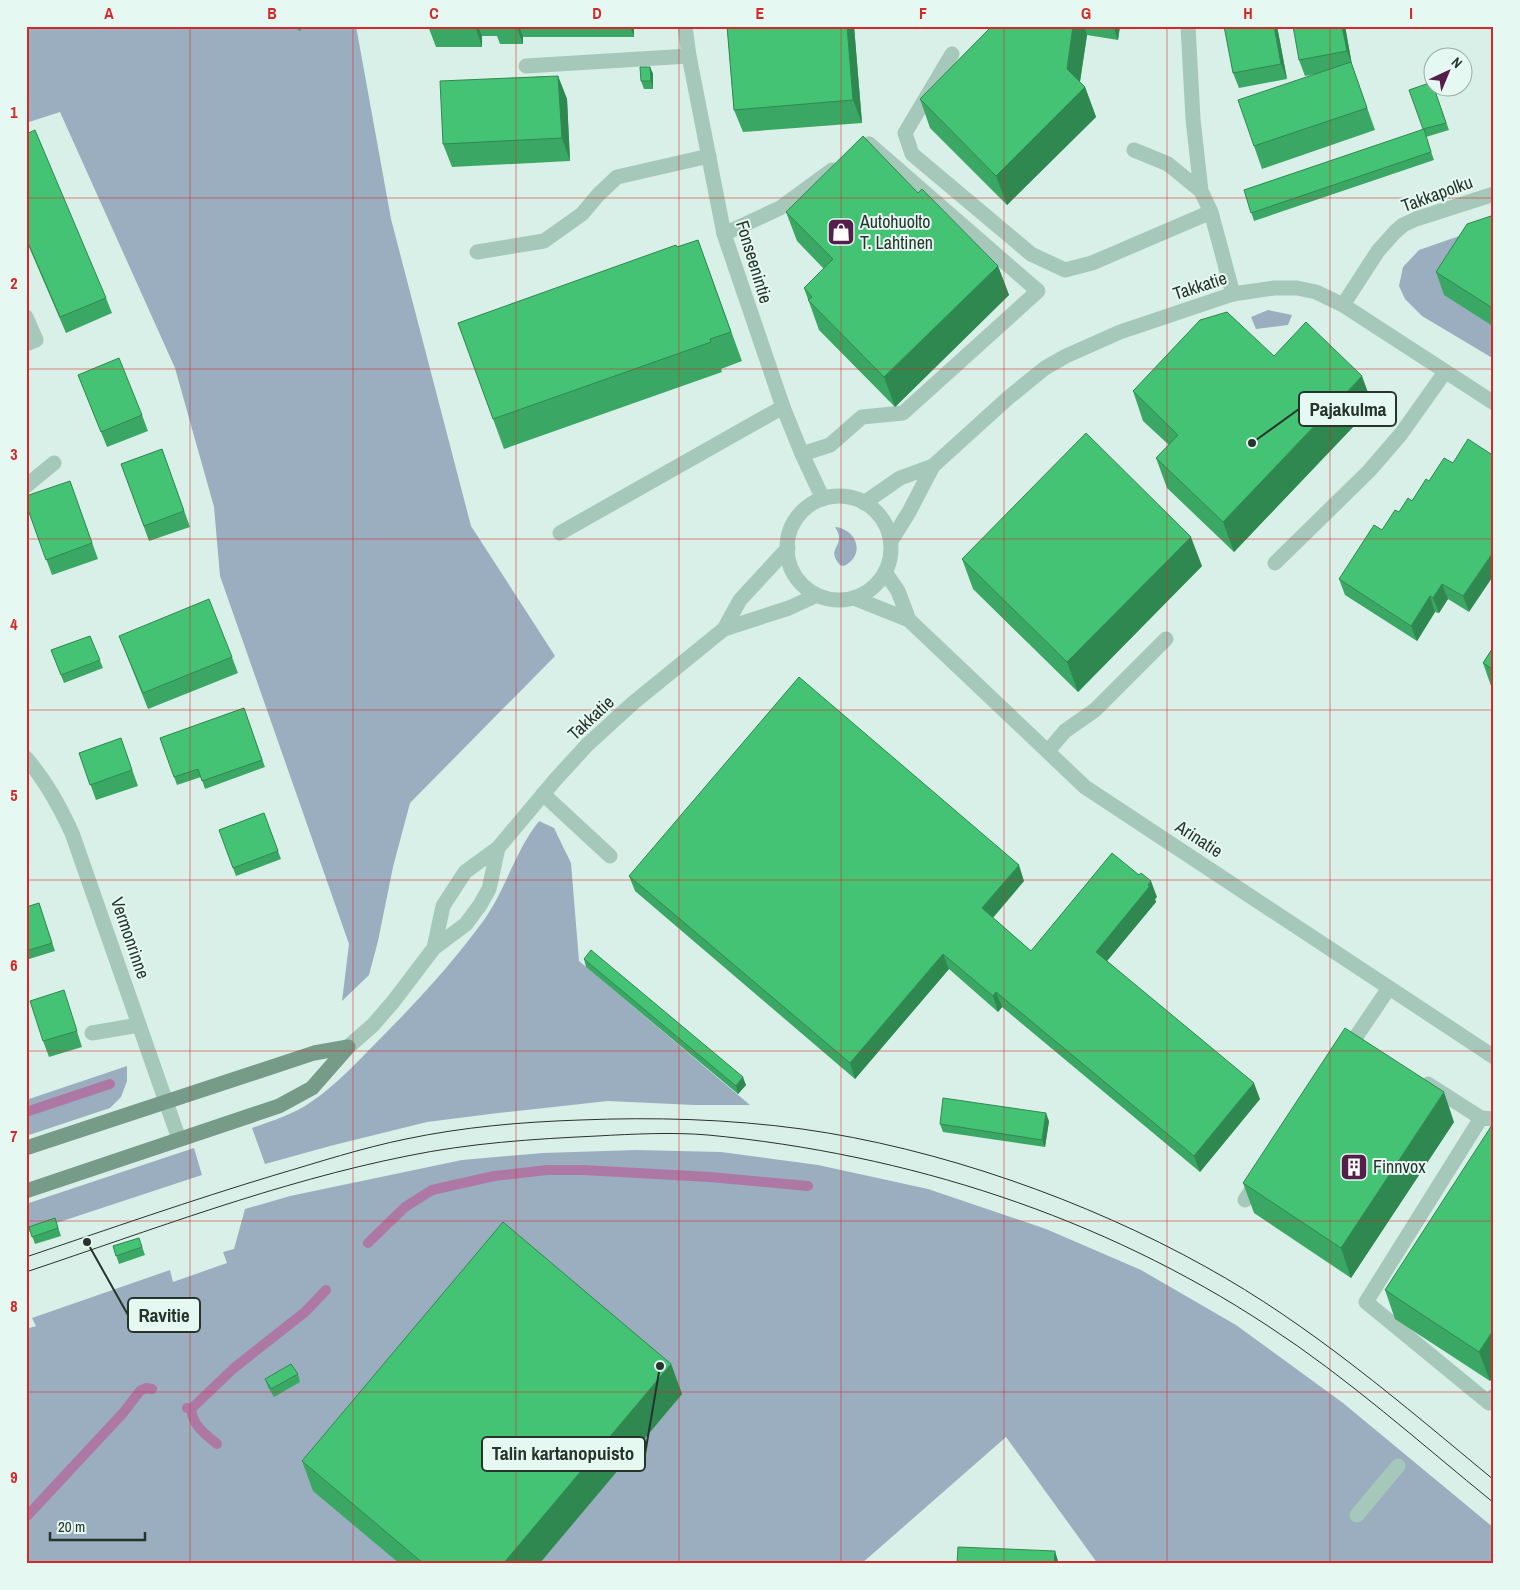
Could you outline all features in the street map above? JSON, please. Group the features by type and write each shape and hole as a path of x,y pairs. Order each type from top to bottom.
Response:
{"street":[{"name":"Fonseenintie","path":"685,26 689,56 724,234 783,407 823,499"},
{"path":"1188,26 1192,119 1201,191 1211,212 1234,294"},
{"path":"952,54 905,133 912,154 1031,254 1065,270 1092,263 1211,212"},
{"path":"526,66 689,56"},
{"path":"724,234 780,208 869,144 1038,292 903,413 862,417 830,445 802,454"},
{"path":"1134,150 1168,164 1201,191"},
{"path":"477,252 544,241 582,214 617,177 708,156"},
{"name":"Takkapolku","path":"1343,305 1378,252 1395,232 1404,225 1416,219 1494,194"},
{"name":"Takkatie","path":"891,541 909,512 933,466 1008,398 1045,368 1066,356 1120,332 1234,294 1274,288 1297,288 1316,292 1343,305 1494,403"},
{"path":"26,317 36,340 26,344"},
{"path":"1275,563 1369,471 1401,434 1445,372"},
{"path":"560,533 783,407"},
{"path":"26,486 54,463"},
{"name":"Takkatie","path":"864,503 900,478 933,466"},
{"path":"844,497 864,503 879,515 891,541 890,557 885,572 877,584 867,592 854,598 842,600 817,595 805,587 795,576 790,563 789,536 794,524 801,513 823,499 844,497"},
{"name":"Takkatie","path":"724,629 740,600 788,548"},
{"name":"Arinatie","path":"885,572 898,591 909,620"},
{"name":"Takkatie","path":"434,948 443,906 466,872 498,848 542,794 587,745 633,703 724,629 789,608 817,595"},
{"name":"Arinatie","path":"854,598 909,620 1085,786 1494,1057"},
{"path":"1048,751 1065,731 1095,710 1166,639"},
{"name":"Vermonrinne","path":"26,758 54,794 72,832 179,1140"},
{"path":"542,794 610,856"},
{"name":"Takkatie","path":"348,1047 378,1020 434,948 466,924 489,889 498,848"},
{"path":"1339,1061 1360,1039 1389,988"},
{"path":"92,1033 140,1025"},
{"path":"26,1148 314,1053 348,1047"},
{"path":"26,1191 279,1106 306,1092 348,1047"},
{"path":"1414,1075 1487,1118 1366,1302 1489,1403 1494,1396"},
{"path":"1246,1200 1268,1167"},
{"path":"1357,1515 1398,1466"}],"shaded area":[{"path":"26,26 356,26 391,219 471,526 555,656 410,803 393,867 369,975 342,1001 349,944 220,576 214,507 175,368 60,112 26,123"},
{"path":"1494,224 1444,294 1494,327 1494,359 1422,316 1405,299 1399,286 1403,267 1419,250"},
{"path":"1268,310 1292,315 1288,325 1256,329 1251,317"},
{"path":"835,527 849,532 856,543 855,556 844,566 840,565 834,554 839,539"},
{"path":"539,821 554,828 571,863 579,961 750,1105 694,1105 608,1101 498,1113 427,1122 265,1164 252,1128 290,1114 320,1095 353,1066 390,1029 446,968 484,920 492,908 523,845"},
{"path":"127,1066 127,1081 121,1097 110,1108 26,1136 26,1100"},
{"path":"194,1148 202,1175 26,1233 26,1204"},
{"path":"636,1150 721,1152 818,1165 928,1189 1046,1229 1141,1270 1236,1325 1343,1403 1494,1528 1494,1564 1098,1564 1006,1437 861,1564 26,1564 26,1329 36,1326 32,1318 170,1270 173,1282 227,1263 223,1252 234,1249 245,1209 290,1196 462,1160 543,1153"}],"building":[{"path":"727,26 847,26 853,100 734,110"},
{"path":"992,26 1073,26 1067,69 1085,87 996,176 920,99"},
{"path":"1224,26 1274,26 1281,64 1233,73"},
{"path":"1293,26 1342,26 1347,51 1299,60"},
{"path":"1351,62 1367,108 1254,146 1238,100"},
{"path":"640,67 650,67 651,81 641,81"},
{"path":"558,76 562,138 443,144 440,81"},
{"path":"1422,85 1422,98 1437,98 1446,123 1423,129 1409,90"},
{"path":"1424,129 1431,152 1251,213 1244,190"},
{"path":"35,130 106,298 60,317 26,238 26,134"},
{"path":"863,136 918,193 922,189 998,266 884,377 808,300 812,297 804,288 833,259 786,212"},
{"path":"1494,215 1494,309 1436,272 1467,224"},
{"path":"698,240 731,332 710,339 711,342 493,419 458,323 676,245 677,247"},
{"path":"1227,312 1274,356 1306,322 1362,376 1223,522 1156,458 1178,435 1133,391 1200,320"},
{"path":"119,358 142,415 101,432 78,375"},
{"path":"1086,433 1191,537 1067,662 962,559"},
{"path":"1468,439 1494,456 1494,551 1463,596 1442,584 1433,598 1430,596 1411,626 1339,579 1374,525 1382,530 1395,510 1399,512 1408,498 1412,501 1426,479 1429,481 1444,458 1453,463"},
{"path":"162,449 184,511 144,526 121,464"},
{"path":"70,481 92,543 46,560 26,504 26,496"},
{"path":"209,599 232,657 143,693 119,636"},
{"path":"90,636 100,660 61,675 51,650"},
{"path":"1494,646 1494,670 1483,663"},
{"path":"799,677 1019,865 982,908 1031,951 1112,853 1139,875 1141,873 1151,881 1148,885 1150,886 1096,952 1254,1083 1194,1156 996,992 993,996 943,954 850,1063 629,876"},
{"path":"244,708 262,760 202,781 198,769 174,777 160,738"},
{"path":"121,738 132,770 90,785 79,753"},
{"path":"264,813 278,851 233,868 219,830"},
{"path":"39,903 52,943 26,951 26,907"},
{"path":"591,950 743,1077 736,1086 584,959"},
{"path":"64,990 77,1031 43,1041 30,1001"},
{"name":"Finnvox","path":"1345,1028 1444,1092 1341,1248 1243,1183"},
{"path":"943,1098 1046,1113 1042,1140 940,1124"},
{"path":"1492,1125 1494,1126 1494,1329 1479,1352 1385,1290"},
{"path":"55,1218 58,1228 32,1237 29,1227"},
{"path":"503,1222 671,1364 503,1564 424,1564 302,1461"},
{"path":"139,1238 142,1247 116,1256 113,1246"},
{"path":"291,1364 298,1374 271,1389 265,1379"},
{"path":"958,1547 1055,1551 1054,1564 957,1564"}],"waterway":[{"path":"26,1112 110,1084"},
{"path":"368,1243 405,1207 432,1190 494,1176 547,1170 583,1170 710,1177 808,1186"},
{"path":"187,1408 191,1409 234,1368 305,1312 326,1290"},
{"path":"28,1515 123,1413 140,1391 146,1388 152,1389"},
{"path":"191,1409 197,1425 217,1444"}],"tram line":[{"path":"26,1257 213,1194 324,1160 390,1143 449,1131 536,1122 636,1119 719,1121 802,1129 906,1149 958,1163 1061,1199 1160,1243 1245,1290 1319,1340 1390,1394 1494,1480"},
{"path":"26,1272 263,1193 310,1179 407,1156 525,1140 653,1134 708,1135 782,1144 856,1157 929,1175 1000,1196 1070,1222 1138,1252 1204,1287 1298,1346 1355,1389 1494,1503"}],"place":[{"name":"Autohuolto T. Lahtinen","path":"841,232"},
{"name":"Pajakulma","path":"1252,443"},
{"name":"Finnvox","path":"1354,1167"},
{"name":"Ravitie","path":"87,1242"},
{"name":"Talin kartanopuisto","path":"660,1366"}]}
